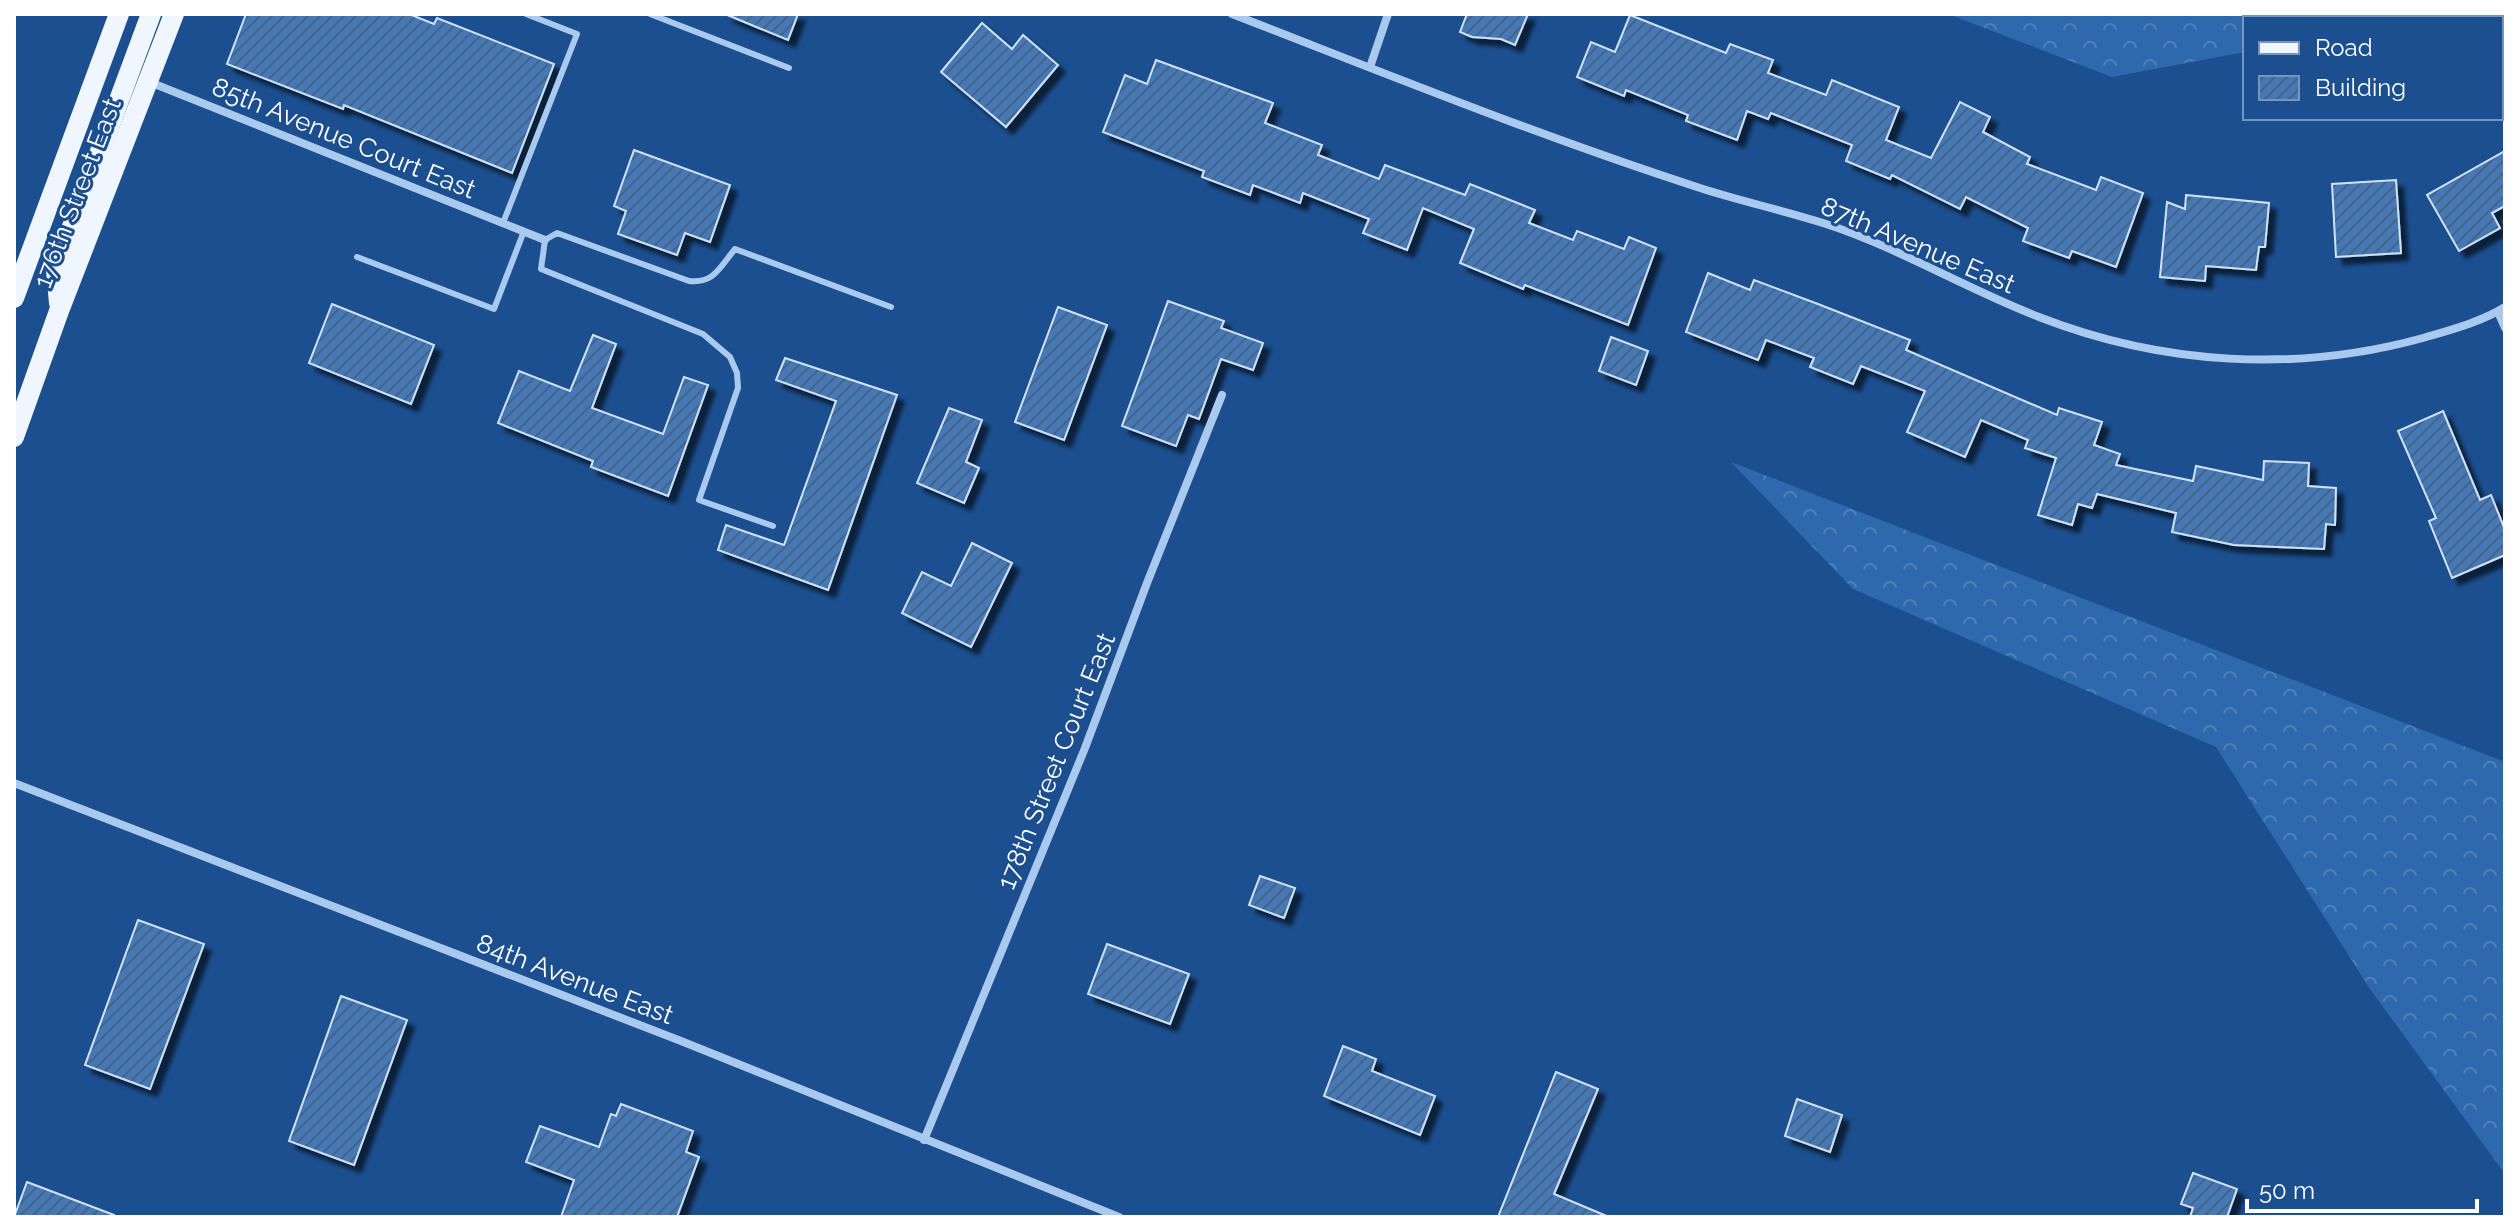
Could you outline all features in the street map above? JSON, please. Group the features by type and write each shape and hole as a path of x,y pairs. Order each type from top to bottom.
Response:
{"main road":[{"name":"176th Street East","path":"14,298 119,14"},
{"path":"59,311 56,270 151,14"},
{"name":"176th Street East","path":"14,437 59,311 174,14"}],"street":[{"name":"87th Avenue East","path":"1232,14 1658,173 1867,239 2040,318 2090,336 2205,358 2275,361 2326,357 2408,342 2501,310 2505,328"},
{"path":"1370,67 1388,14"},
{"name":"85th Avenue Court East","path":"128,73 545,240"},
{"name":"178th Street Court East","path":"924,1140 1085,748 1222,395"},
{"name":"84th Avenue East","path":"14,783 681,1041 1119,1217"}],"lane":[{"path":"503,223 577,34 526,14"},
{"path":"650,14 789,68"},
{"path":"357,257 494,309 524,231"},
{"path":"773,526 699,500 738,388 737,373 730,357 703,334 541,269 545,240 557,233 689,281 701,282 713,276 735,249 891,307"}],"green space":[{"path":"1948,14 2428,14 2243,16 2243,52 2112,77"},
{"path":"1731,462 2505,762 2505,1174 2370,989 2216,747 1853,589"}],"building":[{"path":"246,14 409,14 434,24 437,18 554,64 512,173 344,105 343,109 227,64"},
{"path":"725,14 798,14 788,40"},
{"path":"1467,14 1528,14 1515,45 1501,39 1472,37 1460,32"},
{"path":"1630,15 1726,53 1730,44 1773,60 1768,73 1826,95 1832,80 1899,107 1886,140 1931,158 1960,102 1990,117 1983,132 2030,157 2027,164 2096,190 2101,177 2143,193 2116,267 2072,251 2069,258 2023,241 2028,228 1966,197 1960,209 1892,175 1890,179 1846,161 1852,145 1771,113 1768,119 1747,111 1737,140 1686,121 1688,115 1626,90 1624,96 1577,77 1591,42 1615,52"},
{"path":"982,23 1012,49 1023,35 1058,65 1006,127 941,72"},
{"path":"1156,60 1273,103 1265,123 1322,145 1318,155 1379,179 1385,165 1465,195 1470,184 1535,210 1529,223 1573,240 1577,231 1624,249 1629,237 1656,248 1628,325 1525,285 1523,289 1460,263 1474,229 1423,208 1407,250 1363,233 1369,219 1303,193 1300,203 1253,185 1250,195 1202,177 1204,171 1103,132 1125,75 1147,84"},
{"path":"634,150 730,185 710,242 685,233 677,255 618,234 626,211 614,206"},
{"path":"2505,151 2505,206 2492,213 2500,228 2459,251 2427,195"},
{"path":"2396,180 2401,253 2336,257 2332,184"},
{"path":"2186,195 2269,203 2265,247 2259,247 2256,270 2206,266 2205,281 2160,277 2167,202 2185,209"},
{"path":"1708,273 1750,290 1754,280 1818,304 1910,340 1906,350 2057,415 2059,408 2102,422 2094,445 2120,454 2116,465 2193,481 2196,466 2263,480 2264,461 2309,463 2308,486 2336,488 2335,525 2326,524 2324,549 2234,545 2172,532 2176,513 2097,494 2092,508 2078,504 2072,525 2038,515 2056,458 2025,448 2028,440 1981,420 1965,457 1907,432 1925,391 1861,366 1853,384 1810,367 1814,358 1766,340 1758,360 1686,332"},
{"path":"1168,301 1224,321 1221,328 1263,343 1253,370 1221,359 1199,419 1188,415 1176,446 1122,426"},
{"path":"332,304 434,345 411,404 309,363"},
{"path":"1058,307 1107,325 1064,440 1015,422"},
{"path":"593,335 616,344 592,408 663,434 684,377 708,385 668,496 591,467 593,461 498,423 519,371 570,391"},
{"path":"1611,337 1648,351 1636,385 1599,371"},
{"path":"785,358 897,395 828,590 718,550 726,525 784,545 836,401 776,380"},
{"path":"949,408 982,420 966,462 979,468 964,503 917,483"},
{"path":"2443,411 2480,500 2491,495 2505,530 2505,555 2452,578 2429,521 2436,518 2398,431"},
{"path":"972,543 1012,563 971,647 902,613 922,572 951,586"},
{"path":"1260,876 1295,888 1284,918 1249,905"},
{"path":"138,920 204,944 150,1089 85,1065"},
{"path":"1107,944 1189,974 1170,1024 1088,994"},
{"path":"341,996 407,1020 354,1165 289,1141"},
{"path":"1343,1046 1376,1059 1372,1071 1435,1096 1420,1135 1324,1096"},
{"path":"1556,1072 1598,1089 1554,1194 1609,1217 1498,1217"},
{"path":"1797,1099 1842,1115 1830,1152 1785,1136"},
{"path":"621,1104 693,1131 686,1152 699,1157 677,1217 561,1217 574,1180 526,1162 540,1126 599,1147 611,1114 616,1116"},
{"path":"2193,1173 2237,1189 2227,1217 2190,1217 2193,1208 2181,1204"},
{"path":"27,1182 114,1215 114,1217 14,1217"}]}
